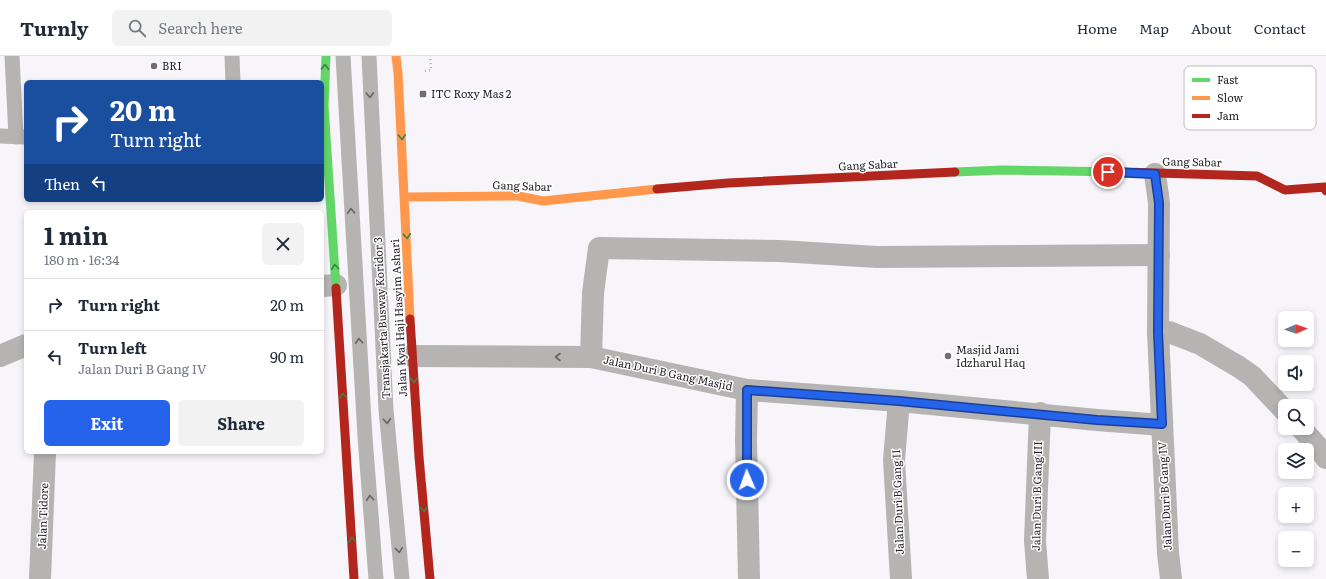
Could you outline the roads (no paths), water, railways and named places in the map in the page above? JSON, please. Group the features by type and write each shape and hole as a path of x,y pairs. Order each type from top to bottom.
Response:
{"main road":[{"path":"324,90 326,56"},
{"name":"Jalan Kyai Haji Hasyim Ashari","path":"396,56 405,197 412,356 430,579"},
{"path":"324,137 329,285 354,579"},
{"name":"Gang Sabar","path":"405,197 518,196 543,201 618,192 728,183 1002,170 1257,176 1285,190 1325,187 1326,191"}],"street":[{"name":"Jalan Duri B Gang IV","path":"1155,174 1159,203 1158,332 1168,553 1171,579"},
{"path":"591,357 593,293 598,248 780,251 877,257 1159,255"},
{"path":"1158,332 1169,332 1200,344 1239,367 1252,376 1278,404"},
{"path":"0,356 24,346"},
{"name":"Jalan Duri B Gang Masjid","path":"412,356 591,357 747,390 899,401 1040,413 1097,420 1162,424"},
{"path":"747,390 746,440 749,579"},
{"name":"Jalan Duri B Gang II","path":"899,401 894,460 901,579"},
{"name":"Jalan Duri B Gang III","path":"1038,579 1035,541 1040,413"},
{"path":"1308,435 1318,446 1326,458"},
{"name":"Jalan Tidore","path":"40,579 45,454"}],"lane":[{"path":"0,136 21,137 12,56"},
{"path":"232,56 233,80"},
{"path":"343,56 365,437 376,579"},
{"name":"Transjakarta Busway Koridor 3","path":"369,56 386,410 402,579"}],"place":[{"name":"BRI","path":"154,66"},
{"name":"ITC Roxy Mas 2","path":"423,94"},
{"name":"Masjid Jami Idzharul Haq","path":"948,356"}]}
